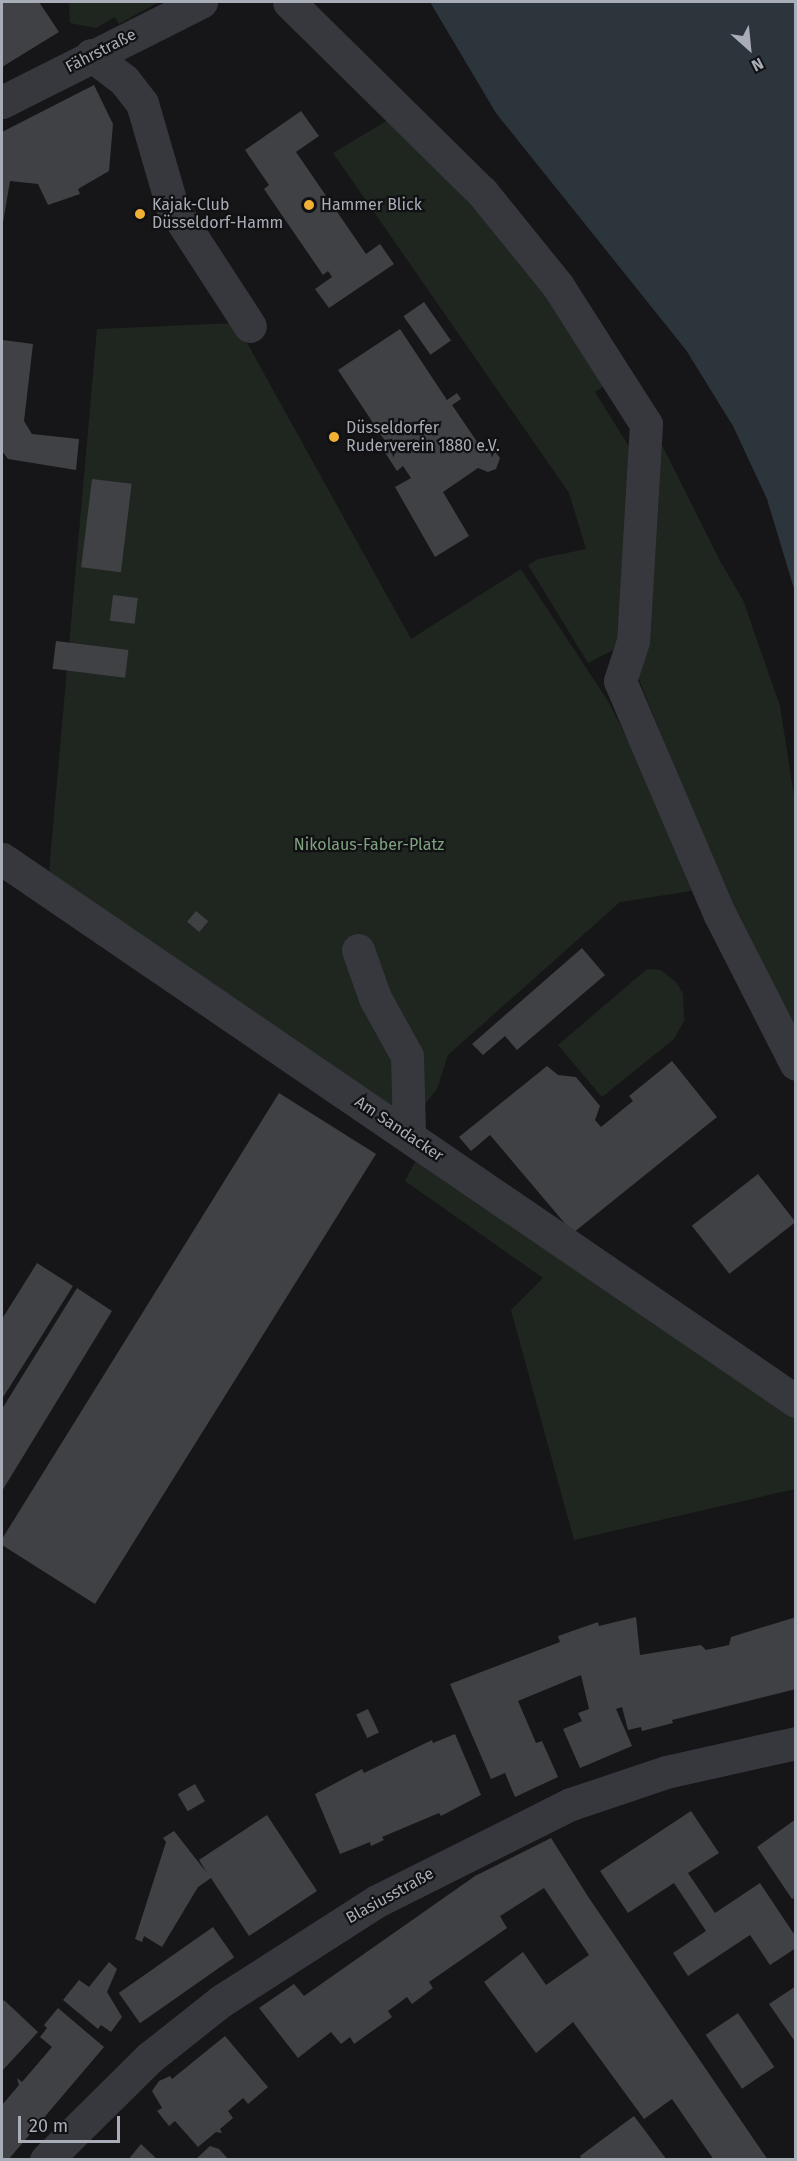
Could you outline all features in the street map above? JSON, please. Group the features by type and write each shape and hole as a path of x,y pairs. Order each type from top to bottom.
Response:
{"street":[{"name":"Fährstraße","path":"2,102 100,50 201,2"},
{"path":"289,2 482,192 558,286 646,424 633,641 620,681 720,915 795,1064"},
{"path":"100,50 142,103 172,206 250,326"},
{"name":"Am Sandacker","path":"2,859 795,1401"},
{"path":"358,950 375,999 407,1056 409,1135"},
{"name":"Blasiusstraße","path":"46,2160 149,2058 221,2001 377,1901 571,1804 666,1772 795,1743"}],"green space":[{"path":"69,2 159,2 119,24 115,17 96,28 70,23"},
{"path":"388,120 483,203 606,385 595,392 633,453 619,647 588,663 528,565 538,559 586,549 569,493 333,153"},
{"name":"Nikolaus-Faber-Platz","path":"236,323 411,639 521,569 608,701 704,889 620,902 448,1055 437,1089 409,1124 48,883 97,329"},
{"path":"662,445 720,561 743,600 780,706 795,802 795,1046 769,1000 633,665 649,450"},
{"path":"647,969 661,970 676,982 683,994 684,1021 674,1039 602,1097 558,1045"},
{"path":"418,1156 795,1414 795,1489 574,1540 511,1310 543,1278 405,1181"}],"shaded area":[{"path":"430,2 795,2 795,592 767,499 733,426 686,350 496,113"}],"building":[{"path":"2,2 39,2 59,32 2,67"},
{"path":"94,85 113,124 109,171 78,189 80,194 48,205 38,184 10,181 2,229 2,132"},
{"path":"301,111 319,136 296,152 366,254 380,244 394,264 329,308 315,289 332,277 328,271 323,275 264,189 269,185 245,150"},
{"path":"424,302 451,341 430,355 404,316"},
{"path":"400,329 447,400 457,393 461,399 452,405 482,449 493,449 500,458 496,469 488,472 478,468 443,492 469,536 435,557 395,487 411,478 403,466 397,471 384,451 389,447 338,370"},
{"path":"3,340 33,344 24,421 32,434 79,439 76,470 8,459 2,451"},
{"path":"92,479 132,484 121,572 81,567"},
{"path":"113,595 138,598 135,624 110,621"},
{"path":"56,641 128,650 125,678 53,669"},
{"path":"196,911 208,921 199,932 187,922"},
{"path":"582,948 605,975 517,1050 505,1036 483,1055 472,1044"},
{"path":"672,1061 717,1117 573,1233 490,1135 471,1151 459,1137 547,1066 558,1075 576,1077 600,1106 595,1120 601,1127 633,1101 629,1096"},
{"path":"279,1093 376,1154 95,1604 2,1545 2,1539"},
{"path":"758,1174 796,1222 729,1274 692,1226"},
{"path":"37,1263 73,1286 2,1399 2,1319"},
{"path":"77,1288 112,1311 2,1491 2,1409"},
{"path":"636,1617 640,1655 701,1645 706,1650 729,1645 731,1637 796,1617 796,1689 672,1720 673,1723 642,1731 641,1727 628,1730 622,1707 616,1709 632,1746 580,1768 563,1729 582,1721 578,1713 589,1709 581,1675 518,1701 536,1743 542,1741 558,1777 515,1797 505,1773 491,1779 450,1684 560,1642 558,1636 598,1622 599,1626"},
{"path":"368,1709 379,1733 367,1738 356,1714"},
{"path":"455,1734 481,1795 441,1816 439,1813 382,1837 384,1840 371,1846 370,1842 340,1854 315,1794 362,1769 364,1773 432,1740 433,1743"},
{"path":"195,1784 205,1801 188,1811 178,1794"},
{"path":"691,1811 719,1853 688,1873 715,1913 760,1883 796,1937 796,1948 770,1965 750,1935 688,1976 673,1953 706,1931 674,1883 628,1913 600,1871"},
{"path":"267,1815 317,1891 249,1936 211,1878 198,1887 162,1947 144,1936 142,1942 135,1939 166,1842 163,1838 174,1831 207,1873 199,1860"},
{"path":"796,1819 796,1897 792,1899 757,1847"},
{"path":"551,1838 589,1898 768,2160 714,2160 672,2099 644,2119 573,2022 536,2053 484,1982 523,1952 546,1985 589,1955 544,1888 500,1916 507,1928 429,1982 433,1988 412,2004 407,1997 388,2011 392,2017 354,2044 350,2037 341,2044 331,2032 298,2058 259,2008 294,1984 304,1996 475,1876"},
{"path":"213,1927 234,1957 140,2023 119,1993"},
{"path":"109,1962 117,1969 107,1992 122,2017 111,2032 101,2025 98,2029 63,2000 79,1980 89,1987"},
{"path":"796,1986 796,2043 769,2004"},
{"path":"4,2000 38,2032 2,2071 2,2003"},
{"path":"58,2008 104,2047 8,2160 2,2160 2,2105 19,2085 17,2078 22,2082 52,2047 40,2037 47,2028 44,2025"},
{"path":"738,2013 774,2067 742,2089 706,2035"},
{"path":"225,2036 268,2087 248,2104 243,2098 228,2111 233,2118 220,2129 222,2133 216,2132 198,2147 175,2121 169,2126 157,2111 162,2108 152,2091 159,2081 170,2076 172,2079"},
{"path":"634,2116 667,2160 582,2160 580,2156"},
{"path":"141,2144 158,2160 128,2160"},
{"path":"210,2146 219,2149 229,2160 195,2160"}],"place":[{"name":"Hammer Blick","path":"309,205"},
{"name":"Kajak-Club Düsseldorf-Hamm","path":"140,214"},
{"name":"Düsseldorfer Ruderverein 1880 e.V.","path":"334,437"}]}
